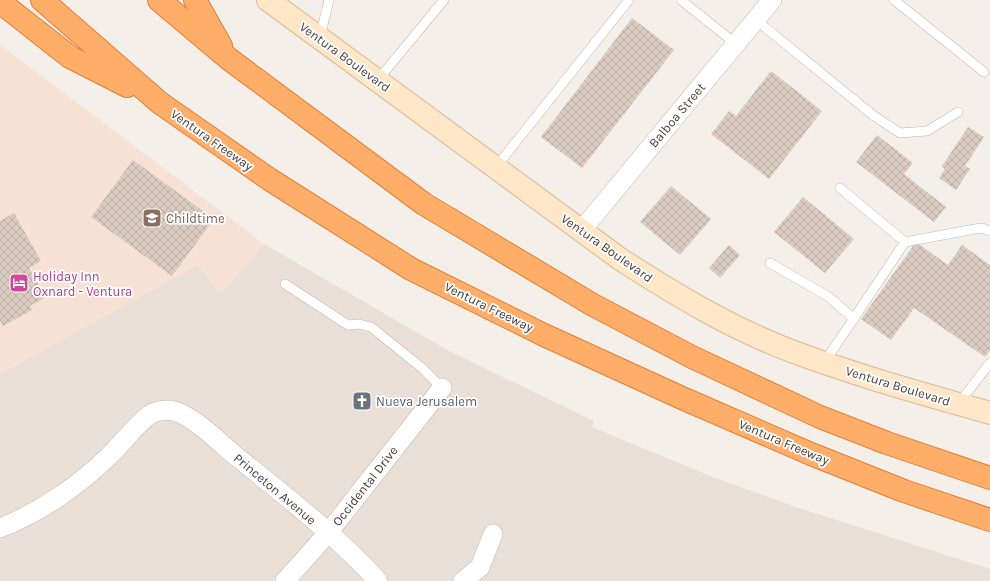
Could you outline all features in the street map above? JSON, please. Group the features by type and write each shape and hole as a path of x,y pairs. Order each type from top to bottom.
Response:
{"highway":[{"name":"Ventura Freeway","path":"42,0 160,103 268,179 411,269 544,335 682,398 811,454 904,491 990,520"},
{"path":"159,0 228,59 424,204 593,305 692,357 820,417 887,443 990,478"},
{"path":"195,0 228,59"},
{"path":"0,2 70,57 160,103"}],"street":[{"name":"Ventura Boulevard","path":"268,0 620,260 675,294 734,326 792,352 853,373 990,413"},
{"name":"Balboa Street","path":"581,230 772,0"},
{"name":"Occidental Drive","path":"285,581 328,533 442,388"},
{"name":"Princeton Avenue","path":"0,528 41,508 74,486 107,458 148,416 165,410 182,414 192,420 328,533 378,581"},
{"path":"462,581 480,567 493,534"}],"lane":[{"path":"319,38 329,0"},
{"path":"377,81 444,0"},
{"path":"496,167 629,0"},
{"path":"681,0 736,44"},
{"path":"894,0 984,72"},
{"path":"756,20 874,116 900,133 927,131 958,112"},
{"path":"840,188 905,242"},
{"path":"824,363 905,242 970,229 982,228 990,231"},
{"path":"770,263 830,297 854,319"},
{"path":"285,284 348,325 359,324 371,327 422,368 442,388"},
{"path":"958,404 990,363"}],"shaded area":[{"path":"0,45 264,244 221,294 198,265 0,374"},
{"path":"264,244 449,351 594,421 592,427 710,476 799,508 990,569 990,581 0,581 0,374 198,265 221,294"}],"building":[{"path":"632,18 674,50 582,168 541,137"},
{"path":"771,71 822,111 769,179 711,134 729,111 736,116"},
{"path":"968,127 984,137 965,166 970,169 956,190 939,178 945,169 942,166"},
{"path":"877,135 913,163 904,174 946,207 934,222 856,162"},
{"name":"Childtime","path":"133,160 214,219 172,276 91,217"},
{"path":"671,186 711,219 680,255 640,222"},
{"path":"803,197 854,239 825,273 774,232"},
{"name":"Holiday Inn Oxnard - Ventura","path":"14,213 41,261 29,268 46,297 30,306 32,310 3,326 0,321 0,221"},
{"path":"916,242 948,265 962,245 990,265 990,350 985,357 914,308 891,340 861,319"},
{"path":"729,245 740,255 720,278 709,268"}],"place":[{"name":"Childtime","path":"152,218"},
{"name":"Holiday Inn Oxnard - Ventura","path":"19,283"},
{"name":"Nueva Jerusalem","path":"362,401"}]}
